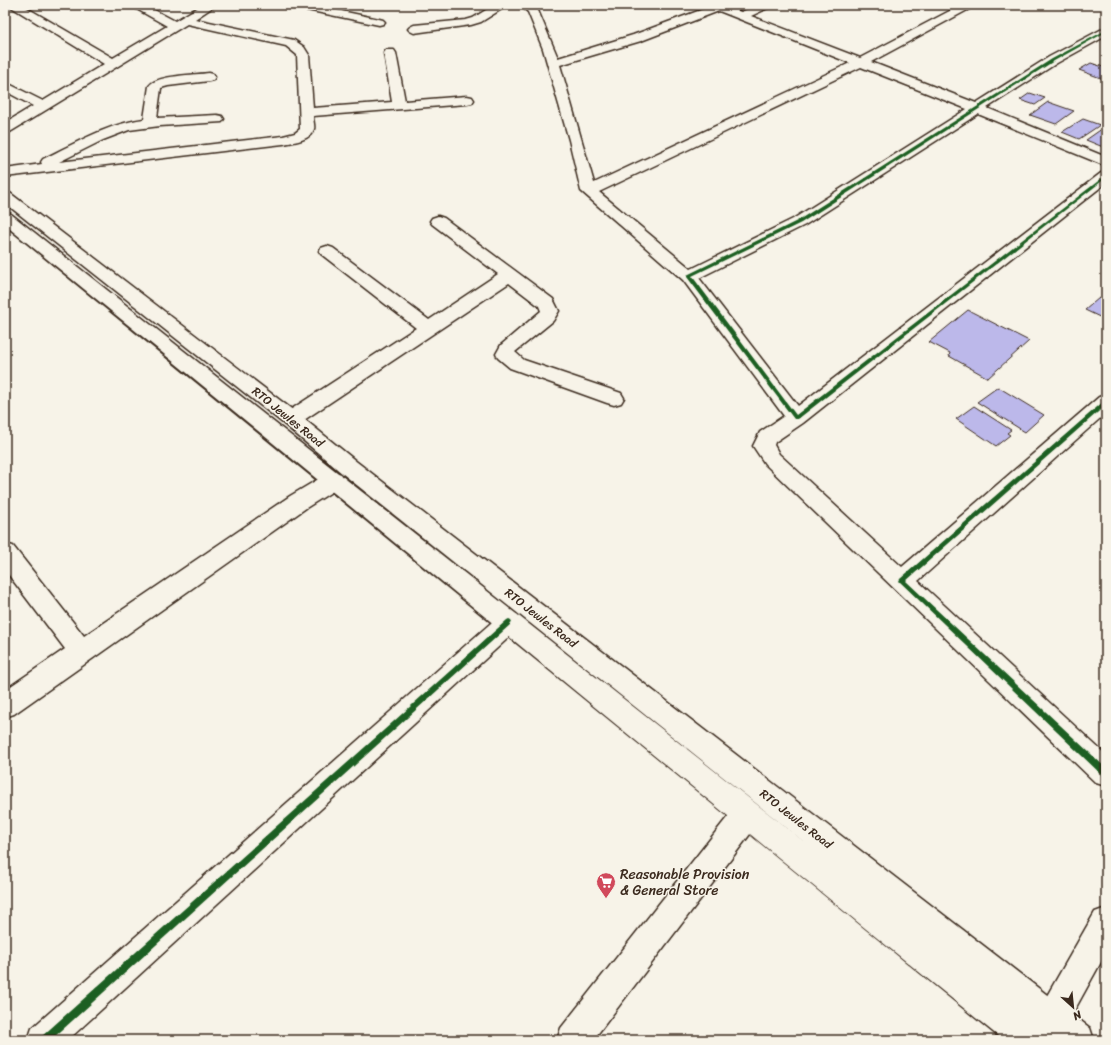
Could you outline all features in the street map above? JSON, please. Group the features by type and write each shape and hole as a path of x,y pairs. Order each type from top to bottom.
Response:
{"main road":[{"path":"14,5 114,64"},
{"path":"5,173 290,139 304,134 307,128 303,55 296,46 290,43 180,23 137,5"},
{"path":"5,130 210,5"},
{"path":"297,5 378,22"},
{"path":"414,29 467,23 477,20 502,5"},
{"path":"526,5 533,10 553,63 576,140 589,191 690,276 796,418"},
{"path":"741,16 766,5"},
{"path":"589,191 860,63 969,5"},
{"path":"553,63 626,43 666,29 716,6 979,109 1106,162"},
{"path":"690,276 799,222 979,109 1053,60 1106,31"},
{"path":"390,53 399,106"},
{"path":"150,123 155,86 166,82 209,77"},
{"path":"5,86 43,106"},
{"path":"306,113 467,100"},
{"path":"32,170 114,130 127,126 150,123 217,119"},
{"path":"1106,176 796,418 767,438 763,446 772,459 1106,773"},
{"name":"RTO Jewles Road","path":"5,196 292,419 350,468 1046,1029 1078,1040"},
{"name":"RTO Jewles Road","path":"5,218 334,480 747,815 1028,1040"},
{"path":"438,221 548,303 550,311 547,317 507,349 505,354 517,364 614,398"},
{"path":"327,251 428,328"},
{"path":"292,419 509,275"},
{"path":"902,581 1106,402"},
{"path":"5,705 292,506 334,480"},
{"path":"5,553 82,652"},
{"path":"44,1040 509,622"},
{"path":"573,1040 747,815"},
{"path":"1046,1029 1106,923"}],"building":[{"path":"1091,63 1106,68 1106,80 1079,70"},
{"path":"1030,93 1045,98 1035,105 1020,100"},
{"path":"1048,102 1074,111 1056,124 1030,115"},
{"path":"1083,119 1100,125 1079,139 1062,132"},
{"path":"1106,126 1106,145 1103,147 1086,140"},
{"path":"1099,298 1106,302 1106,320 1085,310"},
{"path":"968,310 1029,341 988,378 949,356 950,353 929,342"},
{"path":"998,387 1044,415 1025,432 977,402"},
{"path":"974,406 1011,430 1007,433 1010,435 996,446 956,419"}],"cycle path":[{"path":"1106,31 1053,60 799,222 689,276 796,418 1106,176"},
{"path":"1106,402 902,581 1106,773"},
{"path":"44,1040 509,622"}],"place":[{"name":"Reasonable Provision & General Store","path":"606,899"}]}
